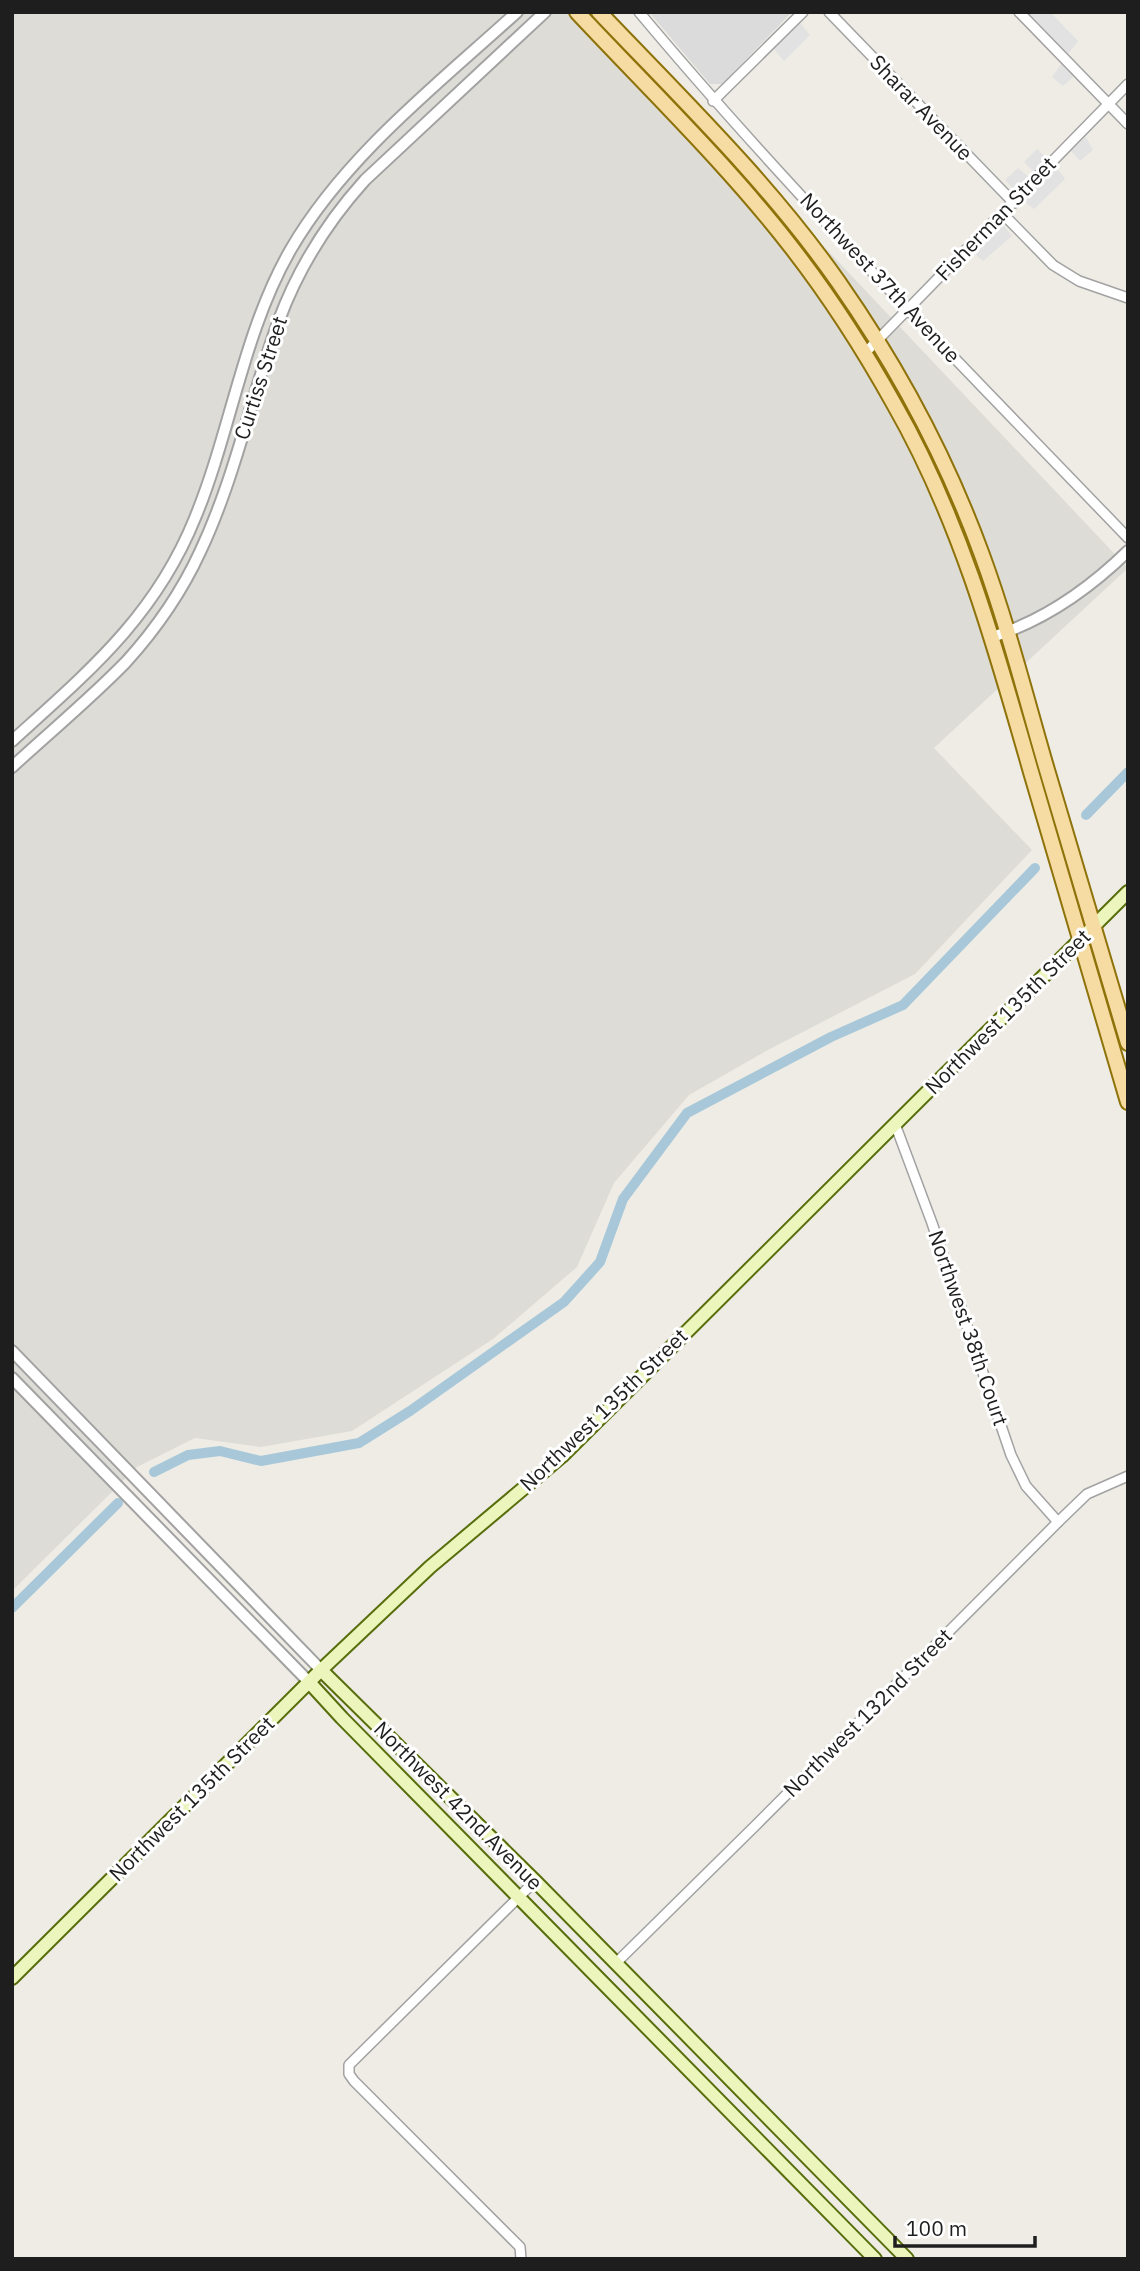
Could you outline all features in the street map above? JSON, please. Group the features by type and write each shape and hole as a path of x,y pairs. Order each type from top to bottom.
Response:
{"main road":[{"path":"577,12 722,167 791,247 896,406 944,505 969,568 992,637 1128,1102"},
{"path":"599,12 775,200 839,283 877,342 925,427 955,488 1008,632 1128,1043"},
{"name":"Northwest 135th Street","path":"12,1978 321,1670 430,1567 562,1456 1128,892"},
{"name":"Northwest 42nd Avenue","path":"321,1670 535,1881 907,2259"},
{"name":"Northwest 42nd Avenue","path":"309,1682 870,2254"},
{"path":"599,1979 615,1963"},
{"path":"870,2254 881,2232"}],"street":[{"name":"Curtiss Street","path":"12,741 95,665 127,631 156,593 183,546 202,502 268,295 289,251 307,222 340,179 416,104 517,12"},
{"name":"Curtiss Street","path":"12,766 126,662 175,596 199,555 218,511 264,364 287,302 308,260 338,211 365,180 545,12"},
{"name":"Northwest 37th Avenue","path":"639,12 713,101 1128,538"},
{"path":"713,101 803,12"},
{"name":"Sharar Avenue","path":"829,12 1014,203"},
{"path":"1019,12 1128,124"},
{"name":"Fisherman Street","path":"864,354 1128,84"},
{"path":"338,211 335,200 340,179"},
{"path":"1003,214 1053,265 1079,281 1128,298"},
{"path":"183,546 199,555"},
{"path":"992,637 1051,611 1105,573 1128,551"},
{"name":"Northwest 38th Court","path":"895,1124 932,1223 1011,1455 1026,1486 1058,1522"},
{"name":"Northwest 42nd Avenue","path":"12,1351 321,1670"},
{"name":"Northwest 42nd Avenue","path":"12,1378 309,1682"},
{"path":"114,1481 126,1469"},
{"name":"Northwest 132nd Street","path":"615,1963 1087,1494 1128,1476"},
{"path":"521,2259 520,2247 354,2081 349,2074 349,2065 535,1881"}],"shaded area":[{"path":"12,12 602,12 1128,568 934,748 1032,850 915,974 766,1051 689,1095 614,1183 577,1267 493,1339 352,1431 261,1447 195,1438 137,1467 12,1591"},
{"path":"649,12 792,12 722,84 710,84"},
{"path":"1028,12 1050,12 1078,41 1068,54"},
{"path":"800,23 810,35 784,61 774,49"},
{"path":"1061,64 1073,77 1063,86 1052,77"},
{"path":"1086,137 1093,150 1080,161 1071,151"},
{"path":"1037,149 1048,159 1035,173 1024,162"},
{"path":"1018,168 1030,178 1016,192 1005,180"},
{"path":"1057,168 1065,179 1034,209 1022,200"},
{"path":"1001,222 1012,236 983,261 972,251"}],"waterway":[{"path":"1086,815 1128,772"},
{"path":"154,1472 188,1455 220,1451 261,1461 359,1443 410,1411 564,1302 600,1262 623,1199 687,1113 831,1037 903,1005 1035,868"},
{"path":"12,1608 118,1503"}]}
